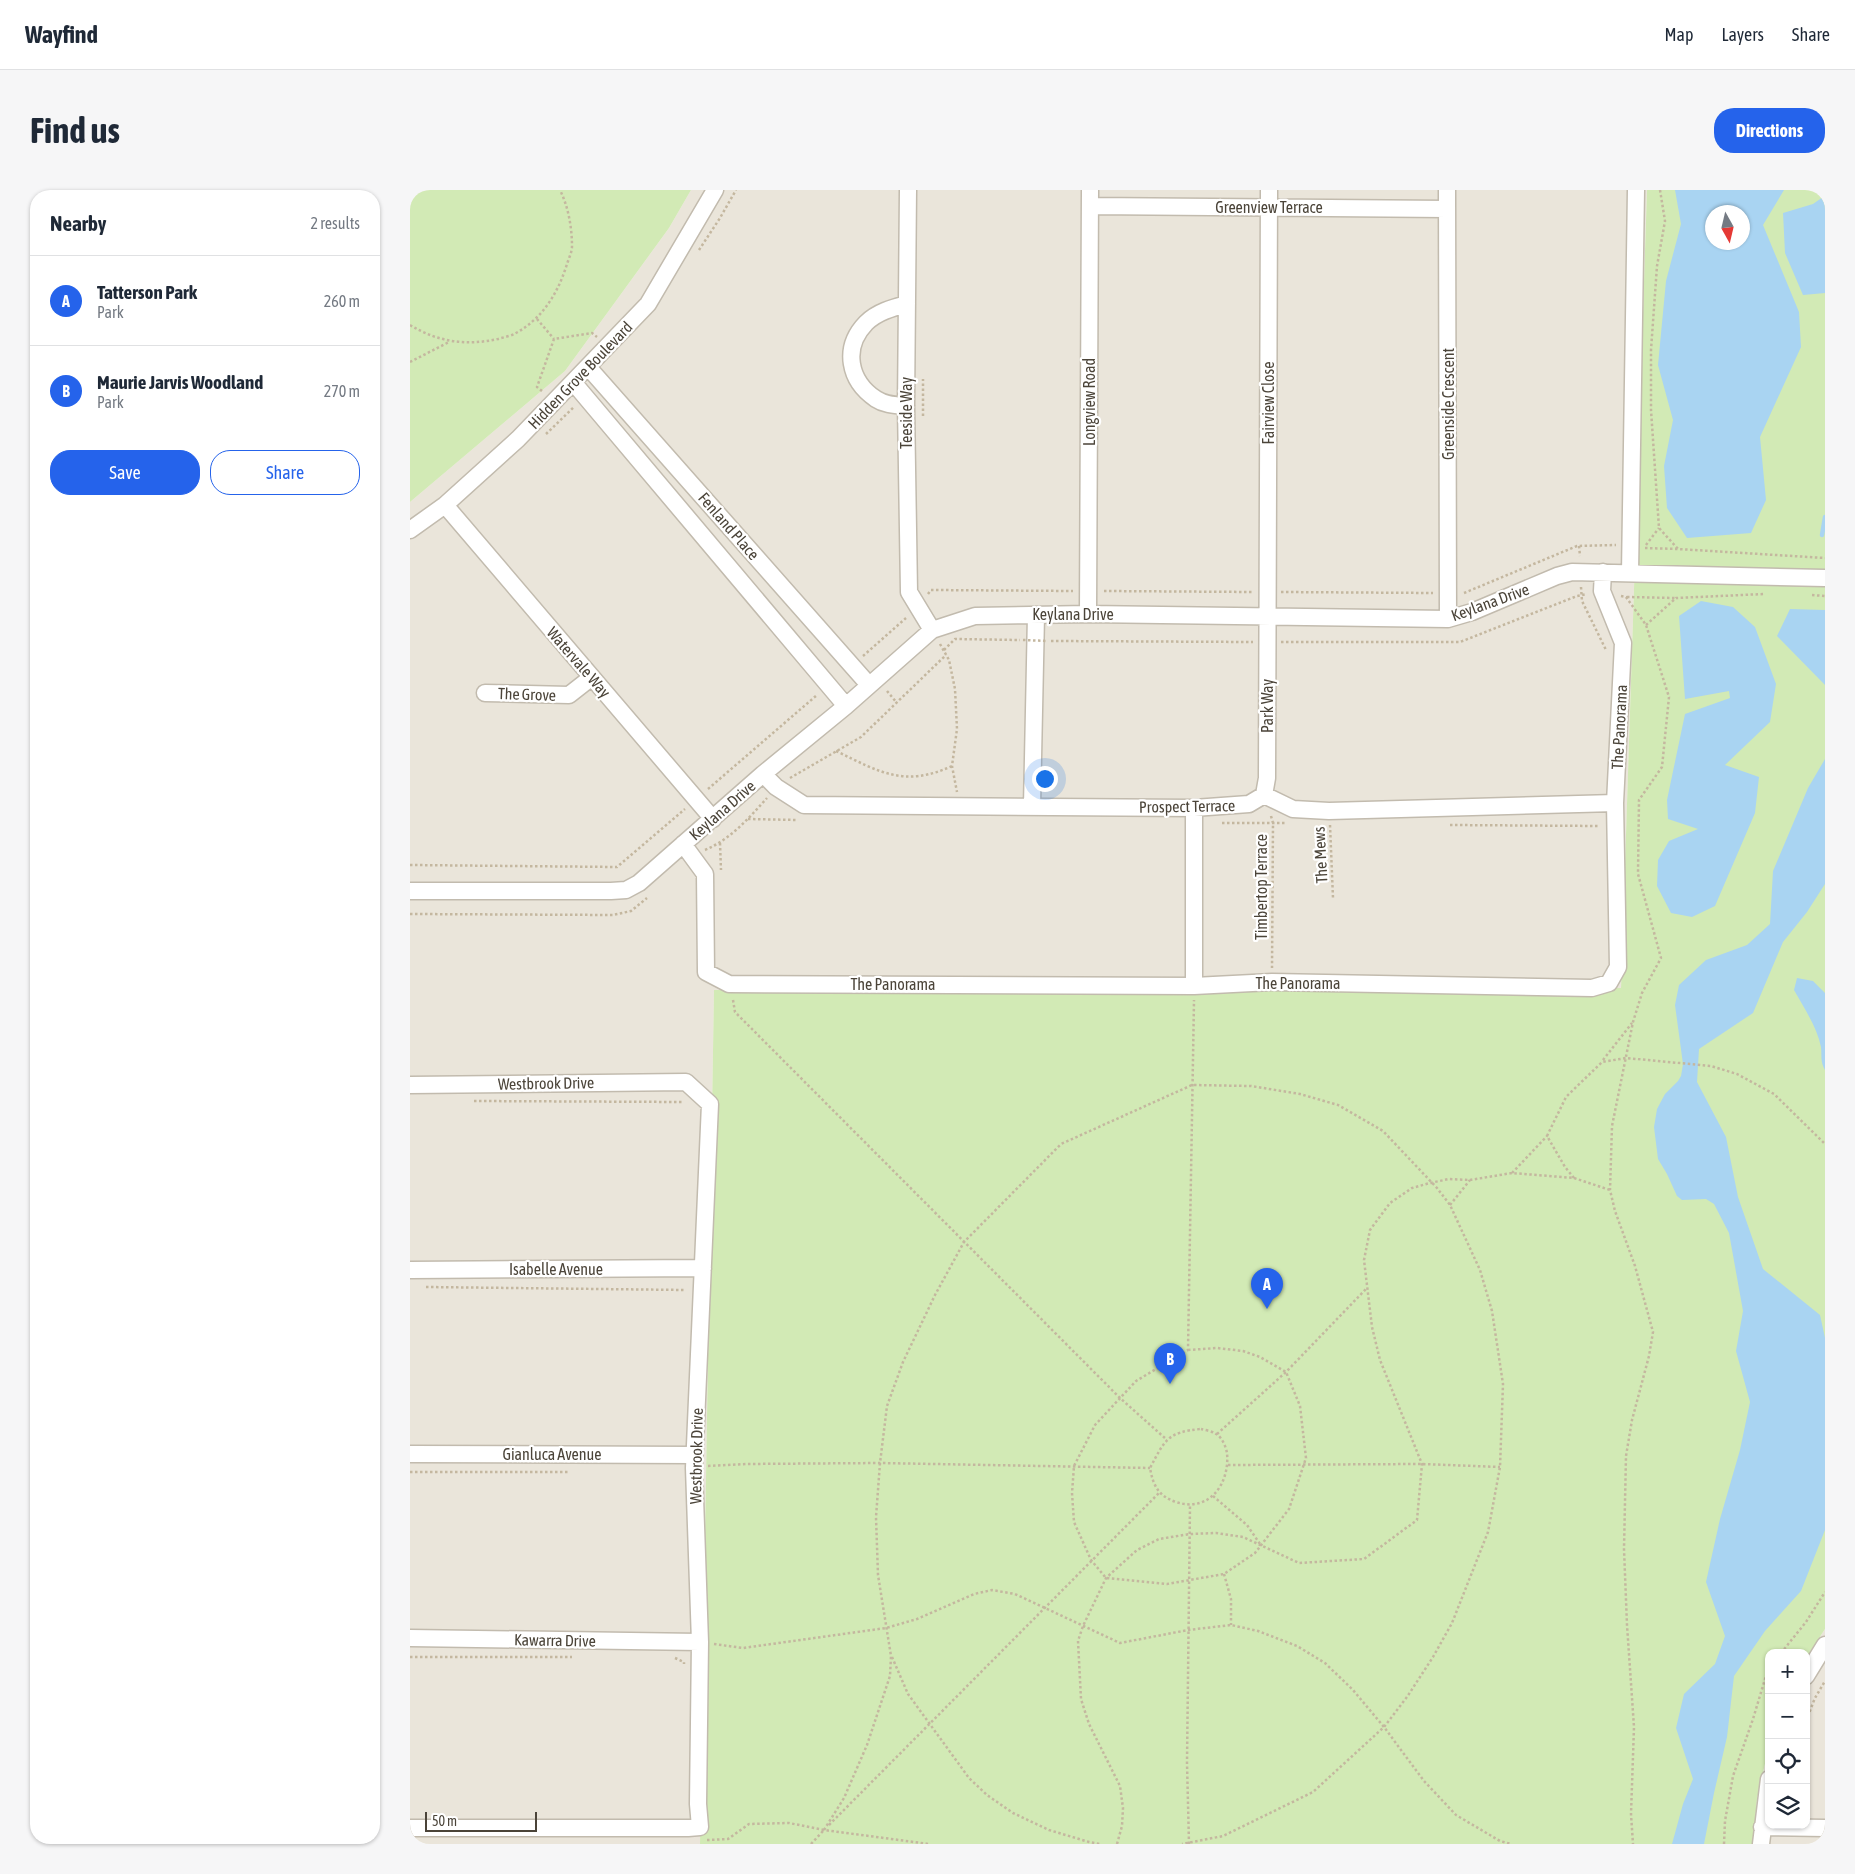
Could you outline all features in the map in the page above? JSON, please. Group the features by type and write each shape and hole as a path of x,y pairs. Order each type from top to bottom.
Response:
{"street":[{"name":"Hidden Grove Boulevard","path":"410,530 445,505 518,439 648,304 715,190"},
{"name":"Teeside Way","path":"908,190 906,406 909,592 932,630"},
{"name":"Fairview Close","path":"1267,616 1269,190"},
{"name":"Greenside Crescent","path":"1447,190 1448,618"},
{"path":"1630,573 1636,190"},
{"name":"Greenview Terrace","path":"1090,198 1269,207 1447,209"},
{"name":"Longview Road","path":"1088,614 1090,198"},
{"path":"906,406 886,404 876,399 860,384 851,365 852,346 857,334 866,323 879,313 907,304"},
{"name":"Fenland Place","path":"588,367 870,686"},
{"name":"Fenland Place","path":"573,382 846,706"},
{"name":"Watervale Way","path":"445,505 713,819"},
{"name":"Keylana Drive","path":"410,890 626,890 639,883 764,774 870,686 932,630 975,616 1088,614 1448,618 1472,612 1565,573 1603,572 1825,578"},
{"name":"The Panorama","path":"683,844 705,874 706,972 729,984 1194,986 1272,982 1592,988 1609,983 1618,967 1611,804 1623,643 1602,591 1603,572"},
{"path":"1032,806 1036,614"},
{"name":"Park Way","path":"1264,794 1267,778 1267,616"},
{"name":"The Grove","path":"485,693 569,695 592,677"},
{"name":"Prospect Terrace","path":"764,774 776,787 804,805 1032,806 1194,815 1249,804 1264,794"},
{"path":"1264,794 1293,810 1330,811 1611,804"},
{"path":"1194,815 1194,986"},
{"name":"Westbrook Drive","path":"410,1085 686,1082 710,1104 697,1268 694,1461 692,1641 700,1827 410,1828"},
{"name":"Isabelle Avenue","path":"410,1270 697,1268"},
{"name":"Gianluca Avenue","path":"410,1454 694,1461"},
{"name":"Kawarra Drive","path":"410,1638 692,1641"},
{"path":"1810,1669 1825,1645"},
{"path":"1761,1844 1768,1784"},
{"path":"1762,1827 1825,1828"}],"path":[{"path":"1660,190 1664,221 1657,266 1651,358 1651,410 1659,528 1678,549"},
{"path":"410,325 422,332 449,342 482,342 515,335 536,319 552,300 565,272 572,248 570,224 561,191"},
{"path":"536,319 554,339"},
{"path":"554,339 592,333 609,345"},
{"path":"554,339 537,387 554,403"},
{"path":"410,362 449,342"},
{"path":"923,378 923,417"},
{"path":"1659,528 1644,548 1825,558"},
{"path":"1579,546 1582,602 1608,654"},
{"path":"922,591 926,598"},
{"path":"944,650 955,639 1460,642 1582,595 1602,591 1627,598 1677,598 1769,593"},
{"path":"1806,594 1825,596"},
{"path":"1627,598 1646,625 1669,697 1662,767 1639,800 1638,874 1661,958 1642,992 1633,1022 1612,1126 1610,1190 1635,1266 1652,1332 1649,1356 1632,1420 1626,1456 1624,1550 1634,1727 1631,1814 1633,1844"},
{"path":"1646,625 1677,598"},
{"path":"932,630 949,660 955,689 957,729 952,766 959,806"},
{"path":"776,787 861,737 946,655"},
{"path":"836,751 890,776 923,776 952,766"},
{"name":"Timbertop Terrace","path":"1264,794 1273,823 1272,982"},
{"path":"1448,825 1606,826 1611,804"},
{"name":"The Mews","path":"1330,811 1333,898"},
{"path":"1194,815 1292,824"},
{"path":"748,819 798,820"},
{"path":"720,844 721,873"},
{"path":"729,984 735,1012 1120,1398 1166,1439"},
{"path":"1188,1350 1194,986"},
{"path":"1512,1173 1547,1136 1566,1098 1602,1062 1633,1022"},
{"path":"1602,1062 1626,1058 1698,1065 1724,1070 1764,1087 1774,1094 1825,1144"},
{"path":"824,1830 844,1798 868,1744 890,1676 891,1656 878,1575 876,1516 887,1406 903,1362 935,1295 964,1242 1062,1144 1192,1085 1251,1086 1300,1094 1338,1106 1383,1131 1450,1204 1480,1270 1492,1311 1503,1384 1500,1467 1488,1532 1452,1624 1433,1658 1407,1697 1384,1726 1313,1792 1223,1836 1182,1844"},
{"path":"469,1101 685,1102"},
{"path":"1547,1136 1565,1167 1574,1178"},
{"path":"1117,1844 1122,1826 1123,1808 1120,1786 1089,1724 1081,1699 1078,1641 1083,1626 1106,1578 1137,1550 1159,1539 1190,1534 1216,1533 1243,1537 1299,1563 1364,1559 1417,1520 1422,1464 1380,1360 1372,1327 1364,1260 1370,1230 1390,1203 1412,1188 1430,1182 1449,1179 1470,1180 1512,1173 1574,1178 1610,1190"},
{"path":"1450,1204 1470,1180"},
{"path":"420,1287 690,1290 697,1268"},
{"path":"1217,1434 1286,1372 1366,1289"},
{"path":"1217,1348 1244,1351 1286,1372 1300,1406 1306,1458 1289,1509 1256,1554 1224,1574 1189,1581 1167,1584 1106,1578 1091,1560 1074,1522 1072,1493 1074,1466 1095,1425 1136,1381 1188,1350 1217,1348"},
{"path":"1201,1429 1217,1434 1226,1447 1228,1464 1224,1481 1213,1496 1203,1502 1190,1505 1167,1499 1158,1493 1150,1468 1166,1439 1188,1430 1201,1429"},
{"path":"694,1461 746,1464 880,1463 1150,1468"},
{"path":"1228,1464 1422,1464 1500,1467"},
{"path":"410,1472 568,1472"},
{"path":"811,1844 1158,1493"},
{"path":"1213,1496 1247,1525 1261,1546"},
{"path":"1189,1844 1188,1630 1190,1505"},
{"path":"1224,1574 1231,1599 1231,1625"},
{"path":"684,1672 684,1662 692,1641 743,1648 886,1628 917,1620 974,1594 992,1590 1015,1594 1120,1643 1188,1630 1231,1625 1278,1638 1297,1646 1324,1663 1353,1690 1384,1726 1424,1781 1456,1815 1500,1841 1511,1844"},
{"path":"1784,1649 1806,1622 1825,1592"},
{"path":"891,1656 908,1694 970,1778 987,1795 1013,1813 1049,1830 1100,1844"},
{"path":"410,1657 577,1657"},
{"path":"675,1658 684,1662"},
{"path":"1810,1711 1825,1681"},
{"path":"1724,1844 1725,1821 1733,1776 1765,1684"},
{"path":"700,1841 728,1839 749,1824 789,1823 824,1830 929,1844"}],"shaded area":[{"path":"691,190 1647,190 1621,988 714,990 700,1844 410,1844 410,502 565,371 669,228"},
{"path":"1825,1629 1825,1844 1753,1844 1757,1799 1765,1764 1765,1829 1810,1829 1810,1652"}],"green space":[{"path":"410,190 691,190 669,228 565,371 410,502"},
{"path":"1647,190 1825,190 1825,1629 1810,1652 1810,1649 1765,1649 1765,1764 1757,1799 1753,1844 700,1844 714,990 1621,988"}],"water":[{"path":"1675,190 1784,190 1763,225 1799,312 1801,347 1760,437 1766,500 1751,533 1687,538 1667,508 1664,466 1673,420 1658,365 1666,281 1681,224"},
{"path":"1821,190 1825,190 1825,293 1803,295 1785,253 1783,213 1813,204 1823,197"},
{"path":"1701,601 1733,607 1755,627 1776,684 1770,722 1725,765 1759,777 1755,813 1715,906 1692,917 1671,913 1657,886 1658,860 1669,841 1698,829 1668,819 1667,800 1685,714 1730,698 1729,691 1685,699 1679,616"},
{"path":"1790,609 1825,610 1825,685 1777,636"},
{"path":"1825,759 1825,884 1807,912 1783,942 1753,1013 1699,1049 1697,1082 1726,1137 1738,1197 1763,1269 1820,1315 1825,1338 1825,1530 1801,1591 1765,1631 1734,1676 1727,1737 1704,1844 1672,1844 1683,1804 1693,1779 1676,1728 1684,1694 1715,1664 1725,1636 1706,1582 1720,1519 1740,1450 1750,1402 1736,1351 1743,1311 1729,1233 1714,1204 1706,1199 1682,1200 1677,1196 1658,1159 1654,1127 1657,1109 1665,1094 1681,1076 1683,1064 1675,1005 1679,985 1706,960 1747,945 1770,924 1773,871 1808,788"},
{"path":"1797,978 1813,981 1825,993 1825,1070 1822,1064 1821,1047 1816,1032 1794,990"}],"waterway":[{"path":"1822,535 1825,517"}],"place":[{"name":"Tatterson Park","path":"1267,1309"},
{"name":"Maurie Jarvis Woodland","path":"1170,1384"}]}
